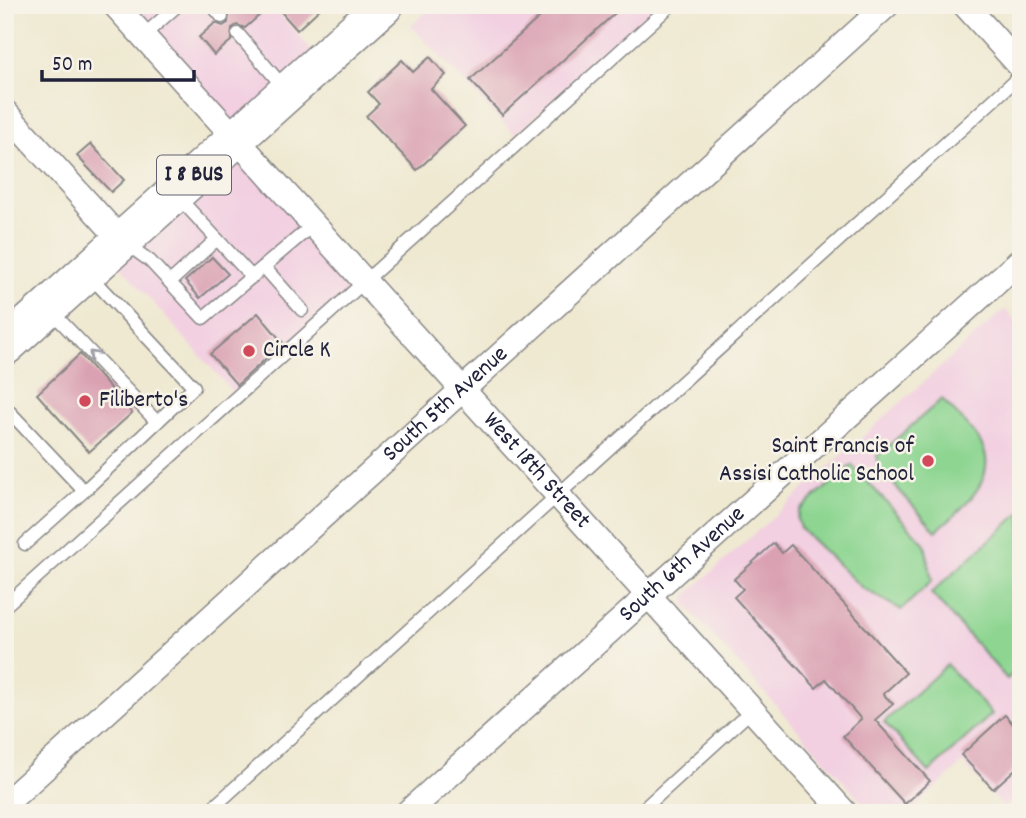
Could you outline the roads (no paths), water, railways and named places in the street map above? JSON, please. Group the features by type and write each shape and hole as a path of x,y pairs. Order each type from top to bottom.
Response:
{"main road":[{"name":"I 8 BUS","path":"5,346 384,5"}],"street":[{"name":"West 18th Street","path":"115,5 845,813"},
{"name":"South 5th Avenue","path":"10,803 887,5"},
{"path":"965,5 1021,67"},
{"path":"5,112 121,240"},
{"name":"South 6th Avenue","path":"407,813 1020,262"}],"lane":[{"path":"143,36 178,5"},
{"path":"212,5 222,17"},
{"path":"5,606 671,5"},
{"path":"238,34 287,91"},
{"path":"207,813 1021,75"},
{"path":"174,192 252,277"},
{"path":"121,240 150,261 203,318 313,225"},
{"path":"170,282 218,239"},
{"path":"264,267 302,310"},
{"path":"25,544 194,387 86,272"},
{"path":"47,307 157,422"},
{"path":"5,407 84,491"},
{"path":"639,813 752,710"}],"place":[{"name":"Circle K","path":"249,351"},
{"name":"Filiberto's","path":"85,401"},
{"name":"Saint Francis of Assisi Catholic School","path":"928,461"}]}
